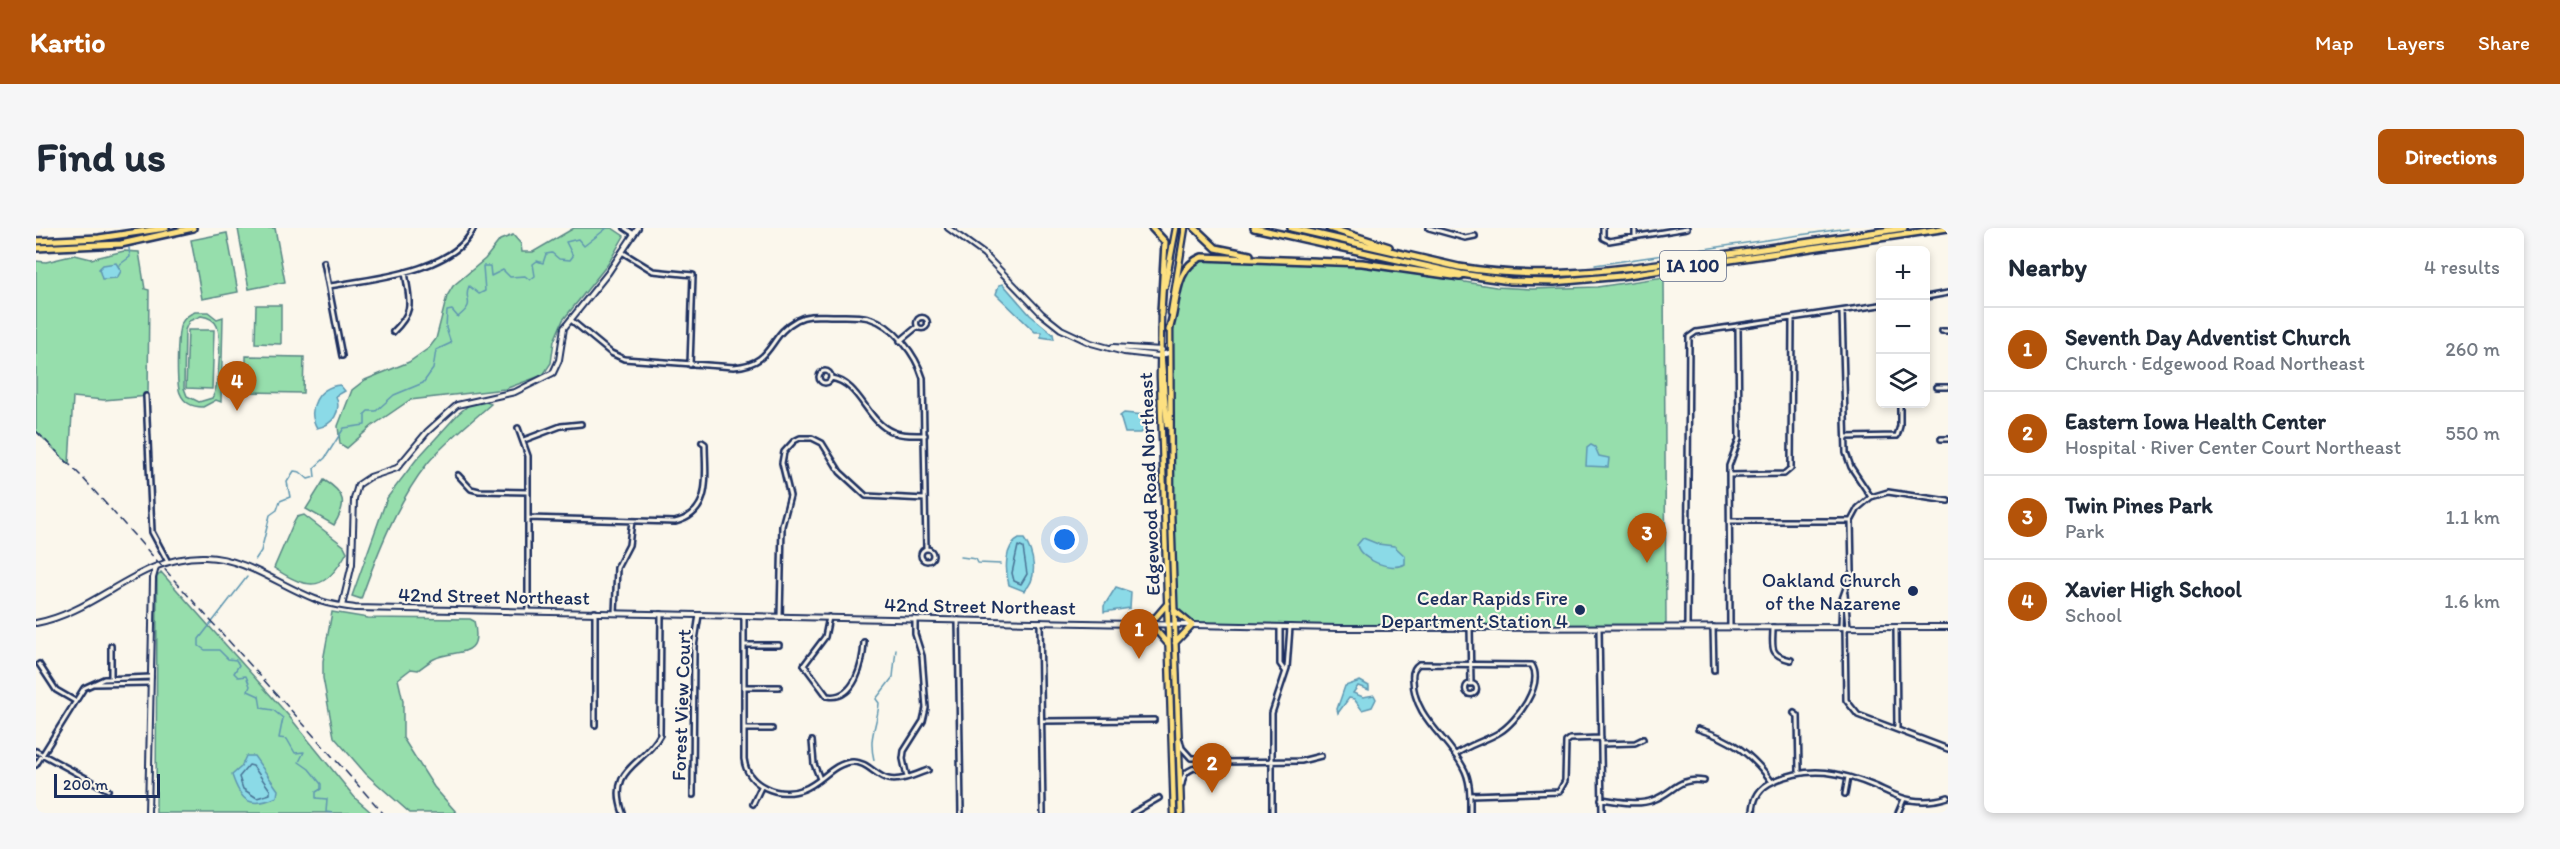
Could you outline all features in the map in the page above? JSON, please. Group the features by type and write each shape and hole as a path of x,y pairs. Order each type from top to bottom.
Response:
{"highway":[{"path":"36,241 99,238 166,228"},
{"path":"36,248 121,244 193,228"},
{"path":"1152,228 1165,242 1161,313"},
{"path":"1195,228 1209,243 1224,251 1311,261"},
{"name":"IA 100","path":"1254,228 1438,269 1487,278 1535,282 1621,276 1948,228"},
{"name":"IA 100","path":"1291,228 1487,272 1573,275 1904,228"},
{"path":"1329,228 1425,259"},
{"path":"1169,330 1184,272 1194,261 1212,256 1408,268 1484,281 1535,282"}],"main road":[{"name":"Edgewood Road Northeast","path":"1174,813 1169,648 1174,610 1170,437 1164,354 1160,348 1161,313 1176,228"},
{"name":"Edgewood Road Northeast","path":"1181,813 1175,643 1168,603 1164,354 1185,228"},
{"path":"1133,624 1156,617 1168,603"},
{"path":"1174,610 1192,625 1175,643"},
{"path":"1133,624 1161,633 1169,648"}],"street":[{"path":"329,286 405,272 430,264 459,249 474,228"},
{"path":"625,228 634,234"},
{"path":"342,606 352,564 354,500 358,485 370,477 397,468 427,432 457,405 515,392 548,377 558,365 562,333 638,228"},
{"path":"948,228 984,254 1054,324 1077,338 1109,347 1164,354"},
{"path":"1429,228 1466,238 1475,236"},
{"path":"1603,228 1603,238 1607,241 1687,228"},
{"path":"1635,228 1635,236"},
{"path":"622,252 653,271 693,275 690,365"},
{"path":"324,262 342,356"},
{"path":"393,332 408,316 410,309 405,272"},
{"path":"1930,296 1948,293"},
{"path":"1687,627 1688,340 1692,334 1876,306"},
{"path":"1842,311 1846,453 1851,466 1871,497"},
{"path":"571,320 616,357 734,367 755,363 770,351 787,327 804,317 870,318 885,325 916,361 923,378 927,549 933,555 927,561 923,560 920,554 927,549"},
{"path":"1729,475 1784,474 1791,468 1792,319"},
{"path":"1730,627 1729,475 1731,460 1739,439 1738,326"},
{"path":"900,341 918,327"},
{"path":"1942,331 1948,331"},
{"path":"1109,347 1160,348 1164,354"},
{"path":"831,378 851,388 886,429 900,434 925,435"},
{"path":"1937,387 1948,387"},
{"path":"146,396 152,532 168,562"},
{"path":"1846,437 1897,436 1900,426 1900,408"},
{"path":"524,440 561,426 581,424"},
{"path":"518,428 528,456 528,610"},
{"path":"780,617 782,526 790,490 782,464 784,452 794,441 806,438 822,443 840,471 866,496 925,499"},
{"path":"1941,439 1948,439"},
{"path":"528,518 684,520 701,504 705,490 705,444 702,442"},
{"path":"458,475 471,489 479,491 528,492"},
{"path":"1948,501 1888,492 1871,497 1858,508 1851,521 1852,571 1845,594 1846,700 1849,707 1858,715 1948,749"},
{"path":"615,613 617,568 630,545 632,521"},
{"path":"1730,521 1851,521"},
{"name":"42nd Street Northeast","path":"36,623 64,615 142,572 168,562 192,557 230,560 313,598 342,606 405,610 528,610 1280,627 1948,627"},
{"path":"148,813 153,578 157,567"},
{"path":"595,612 595,725"},
{"path":"623,813 620,792 623,776 632,764 654,746 660,735 661,614"},
{"name":"Forest View Court","path":"693,795 694,647 699,615"},
{"path":"744,616 745,767 752,780 761,787 784,791 804,790 841,765 853,762 860,762 887,779 907,777 928,770"},
{"path":"830,617 825,637 804,665 827,696 836,697 843,694 857,678 864,642"},
{"path":"907,777 903,759 904,751 923,721 926,708 922,656 915,634 915,619"},
{"path":"958,620 961,813"},
{"path":"1040,622 1043,813"},
{"path":"1280,627 1280,664 1285,671"},
{"path":"1272,813 1272,712 1288,660 1290,627"},
{"path":"1470,627 1471,684"},
{"path":"1713,627 1714,670"},
{"path":"1773,627 1775,654 1791,660"},
{"path":"1896,627 1897,729"},
{"path":"1599,628 1602,813"},
{"path":"744,645 779,645"},
{"path":"111,646 111,680"},
{"path":"39,664 56,690 75,701"},
{"path":"1455,755 1508,726 1533,693 1536,671 1532,665 1419,664 1412,673 1418,706 1463,767 1470,795 1470,813"},
{"path":"36,765 75,701 89,685 151,676"},
{"path":"111,680 151,683"},
{"path":"744,687 779,687"},
{"path":"1794,713 1798,716 1799,771"},
{"path":"1042,721 1154,720"},
{"path":"744,729 772,729"},
{"path":"1698,729 1726,739 1744,750 1772,782"},
{"path":"1180,737 1182,748 1191,758 1218,758 1222,762 1272,763 1301,762 1321,756"},
{"path":"1470,795 1559,792 1565,781 1566,742 1570,739 1601,738"},
{"path":"1601,744 1635,743 1642,739"},
{"path":"812,741 814,764 820,779"},
{"path":"36,751 66,765 108,790"},
{"path":"1181,793 1186,772 1198,767 1218,767 1222,762"},
{"path":"1753,813 1756,796 1772,782 1799,771 1821,771 1848,777 1904,799 1929,801 1948,797"},
{"path":"1845,794 1848,777"},
{"path":"1601,799 1643,802 1661,796 1682,782 1704,781"},
{"path":"753,804 761,787"},
{"path":"1133,813 1159,798"},
{"path":"1898,813 1904,799"}],"green space":[{"path":"275,228 285,282 249,289 238,229"},
{"path":"574,228 612,228 624,236 608,264 563,320 554,341 551,363 543,375 505,389 410,400 372,426 347,448 340,444 338,426 352,390 365,380 409,362 429,348 436,339 447,296 453,286 485,259 500,240 513,235 521,244 522,252 533,252"},
{"path":"227,233 238,292 202,299 191,240"},
{"path":"124,251 139,252 145,289 149,290 148,396 104,400 73,397 69,464 36,431 36,261 46,262 75,255 91,259"},
{"path":"1202,257 1365,266 1496,287 1532,289 1597,287 1664,277 1666,627 1174,625 1169,330 1183,272"},
{"path":"256,305 281,305 281,344 255,343"},
{"path":"195,312 208,312 217,319 223,317 221,402 216,400 203,407 186,402 180,393 178,380 181,324 187,316","holes":["201,316 212,320 217,326 219,363 212,398 199,402 187,396 184,388 185,330 189,321"]},
{"path":"188,330 214,330 212,389 186,388"},
{"path":"246,356 304,357 303,393 246,392"},
{"path":"484,401 491,404 442,448 416,479 389,529 361,599 352,596 387,498 416,460 458,414 469,405"},
{"path":"324,480 337,490 342,500 341,511 334,525 306,509"},
{"path":"304,515 344,546 347,552 332,574 316,584 298,581 274,568 293,524 297,517"},
{"path":"161,572 288,715 356,799 372,813 156,813 157,577"},
{"path":"332,612 368,618 470,619 474,621 476,634 471,648 434,659 418,670 411,669 398,679 403,701 403,738 434,787 457,813 410,813 366,774 334,737 323,678 323,661"}],"water":[{"path":"116,263 121,271 117,278 102,279 99,269 103,265"},
{"path":"1003,284 1030,315 1053,334 1054,339 1041,337 1041,332 1035,332 996,294 999,285"},
{"path":"340,385 345,391 336,396 338,407 335,417 328,424 317,428 313,414 316,400 326,390"},
{"path":"1124,413 1145,415 1146,430 1140,433 1125,433 1120,416"},
{"path":"1591,445 1595,447 1599,456 1609,458 1608,467 1586,466 1587,448"},
{"path":"1363,538 1378,544 1394,546 1405,556 1405,564 1392,567 1370,560 1357,545"},
{"path":"1024,539 1030,551 1033,566 1032,580 1024,591 1009,585 1007,573 1008,553 1014,542"},
{"path":"1116,587 1131,592 1130,608 1104,612 1104,606"},
{"path":"1360,681 1369,686 1369,690 1358,686 1353,693 1363,697 1374,695 1376,699 1372,707 1362,710 1354,699 1349,698 1338,713 1337,709 1345,686"},
{"path":"246,756 254,756 278,790 277,797 268,801 253,802 248,801 239,792 232,775 241,767"}],"waterway":[{"path":"255,560 261,551 270,515 277,510 280,501 290,497 287,482 294,471 300,472 308,479 315,477 314,468 325,458 344,428 365,425 365,414 368,411 376,411 394,395 423,383 433,369 436,350 451,343 446,328 447,311 452,310 458,317 464,312 468,304 469,286 479,294 485,291 483,266 490,266 491,276 503,270 510,277 525,276 530,280 535,276 533,264 537,261 543,263 546,254 552,253 559,259 570,260 573,256 566,242 578,239 584,246 607,228"},
{"path":"1595,265 1848,228"},
{"path":"119,265 130,257 129,248"},
{"path":"961,557 976,559 978,563 1001,564"},
{"path":"247,577 199,639 199,646 205,650 219,650 228,659 236,660 239,665 234,673 238,677 246,676 250,686 248,691 259,696 261,708 273,710 283,718 279,738 287,739 295,753 304,752 299,762 309,769 321,784 321,789 316,792 316,798 327,799 326,812 333,813"},
{"path":"874,760 872,738 879,703 876,699 893,677 896,649"}],"railway":[{"path":"36,431 81,476 383,813"}],"place":[{"name":"Xavier High School","path":"237,411"},
{"name":"Twin Pines Park","path":"1647,563"},
{"name":"Oakland Church of the Nazarene","path":"1913,591"},
{"name":"Cedar Rapids Fire Department Station 4","path":"1580,610"},
{"name":"Seventh Day Adventist Church","path":"1139,659"},
{"name":"Eastern Iowa Health Center","path":"1212,793"}]}
